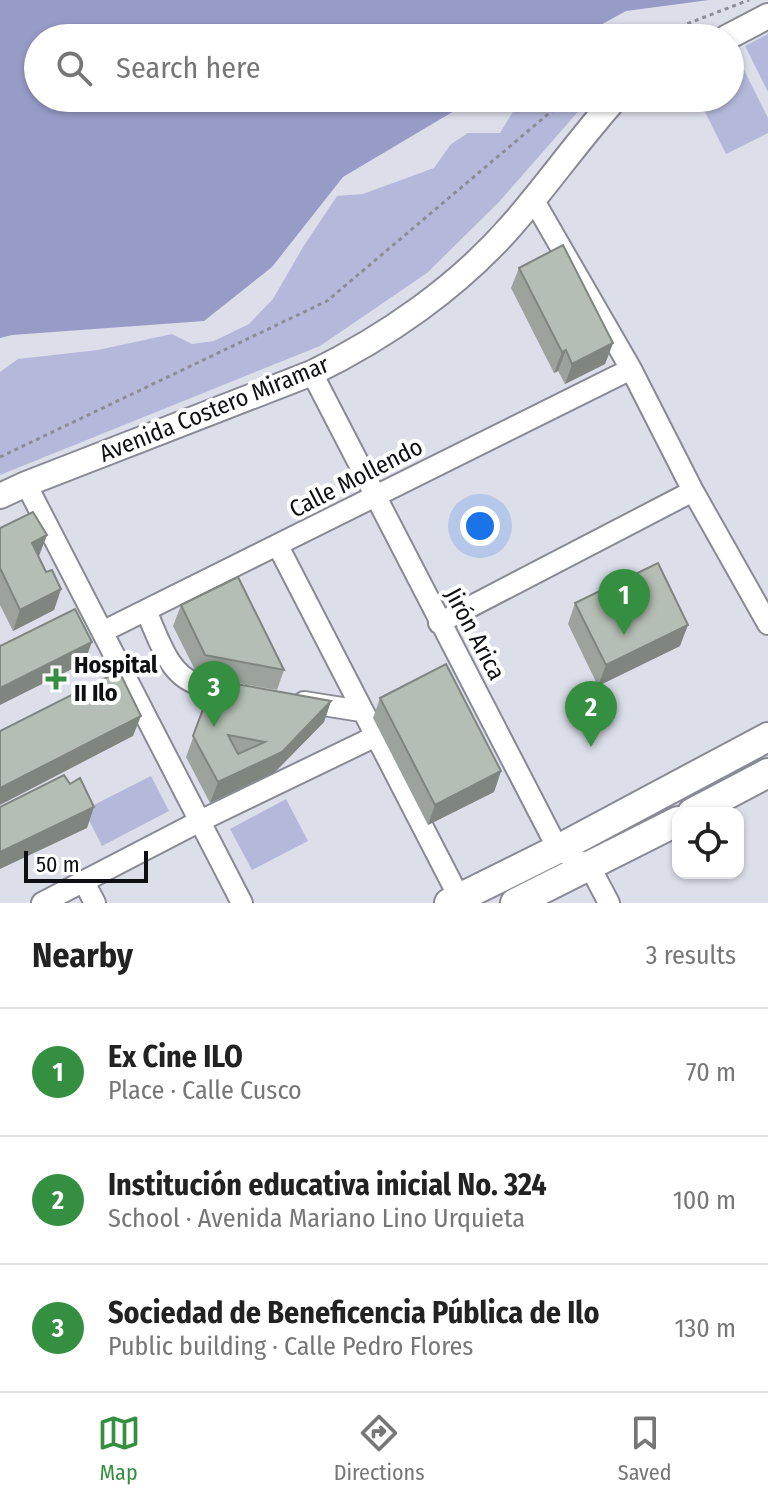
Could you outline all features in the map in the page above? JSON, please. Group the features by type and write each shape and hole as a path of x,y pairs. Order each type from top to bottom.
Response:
{"main road":[{"path":"456,901 768,737"},
{"path":"703,807 768,773"},
{"path":"515,903 672,824"}],"street":[{"path":"744,29 768,16"},
{"name":"Avenida Costero Miramar","path":"0,496 343,358 439,296 510,227 603,112"},
{"path":"533,199 631,369 693,491 768,624"},
{"name":"Calle Mollendo","path":"104,631 631,369"},
{"name":"Jirón Arica","path":"312,373 558,849"},
{"path":"26,484 242,903"},
{"path":"439,623 693,491"},
{"path":"278,546 456,901"},
{"path":"146,611 180,675 195,683 255,694"},
{"path":"286,699 361,711"},
{"path":"42,903 200,821 374,737"},
{"path":"558,849 590,867 609,903"},
{"path":"84,882 95,903"}],"path":[{"path":"686,24 749,0"},
{"path":"0,457 327,301 550,112"}],"shaded area":[{"path":"0,0 709,0 626,11 602,24 24,24 24,112 452,112 343,177 272,267 204,321 0,338"},
{"path":"768,34 768,92 745,46"},
{"path":"744,70 768,118 768,133 726,154 705,112 744,112"},
{"path":"513,112 578,112 499,202 427,273 320,346 0,475 0,372 18,359 98,350 172,334 192,344 214,341 249,324 273,299 337,196 363,194 434,168 451,144 468,133 500,133"},
{"path":"151,776 169,811 102,846 84,810"},
{"path":"286,799 308,841 252,870 230,829"}],"building":[{"path":"563,245 613,343 572,364 566,350 562,352 519,268"},
{"path":"33,512 47,535 32,543 46,572 52,570 61,589 20,610 0,571 0,528"},
{"path":"658,563 688,625 606,665 575,603"},
{"path":"238,577 284,670 205,655 181,605"},
{"path":"75,609 92,642 0,688 0,646"},
{"path":"446,664 501,771 435,805 380,698"},
{"path":"119,671 141,716 0,788 0,731"},
{"path":"214,680 331,701 282,752 218,782 193,736","holes":["228,735 265,742 238,754"]},
{"path":"64,775 70,784 80,778 94,807 0,852 0,807"}],"place":[{"name":"Ex Cine ILO","path":"624,635"},
{"name":"Hospital II Ilo","path":"56,679"},
{"name":"Sociedad de Beneficencia Pública de Ilo","path":"214,727"},
{"name":"Institución educativa inicial No. 324","path":"591,747"}]}
